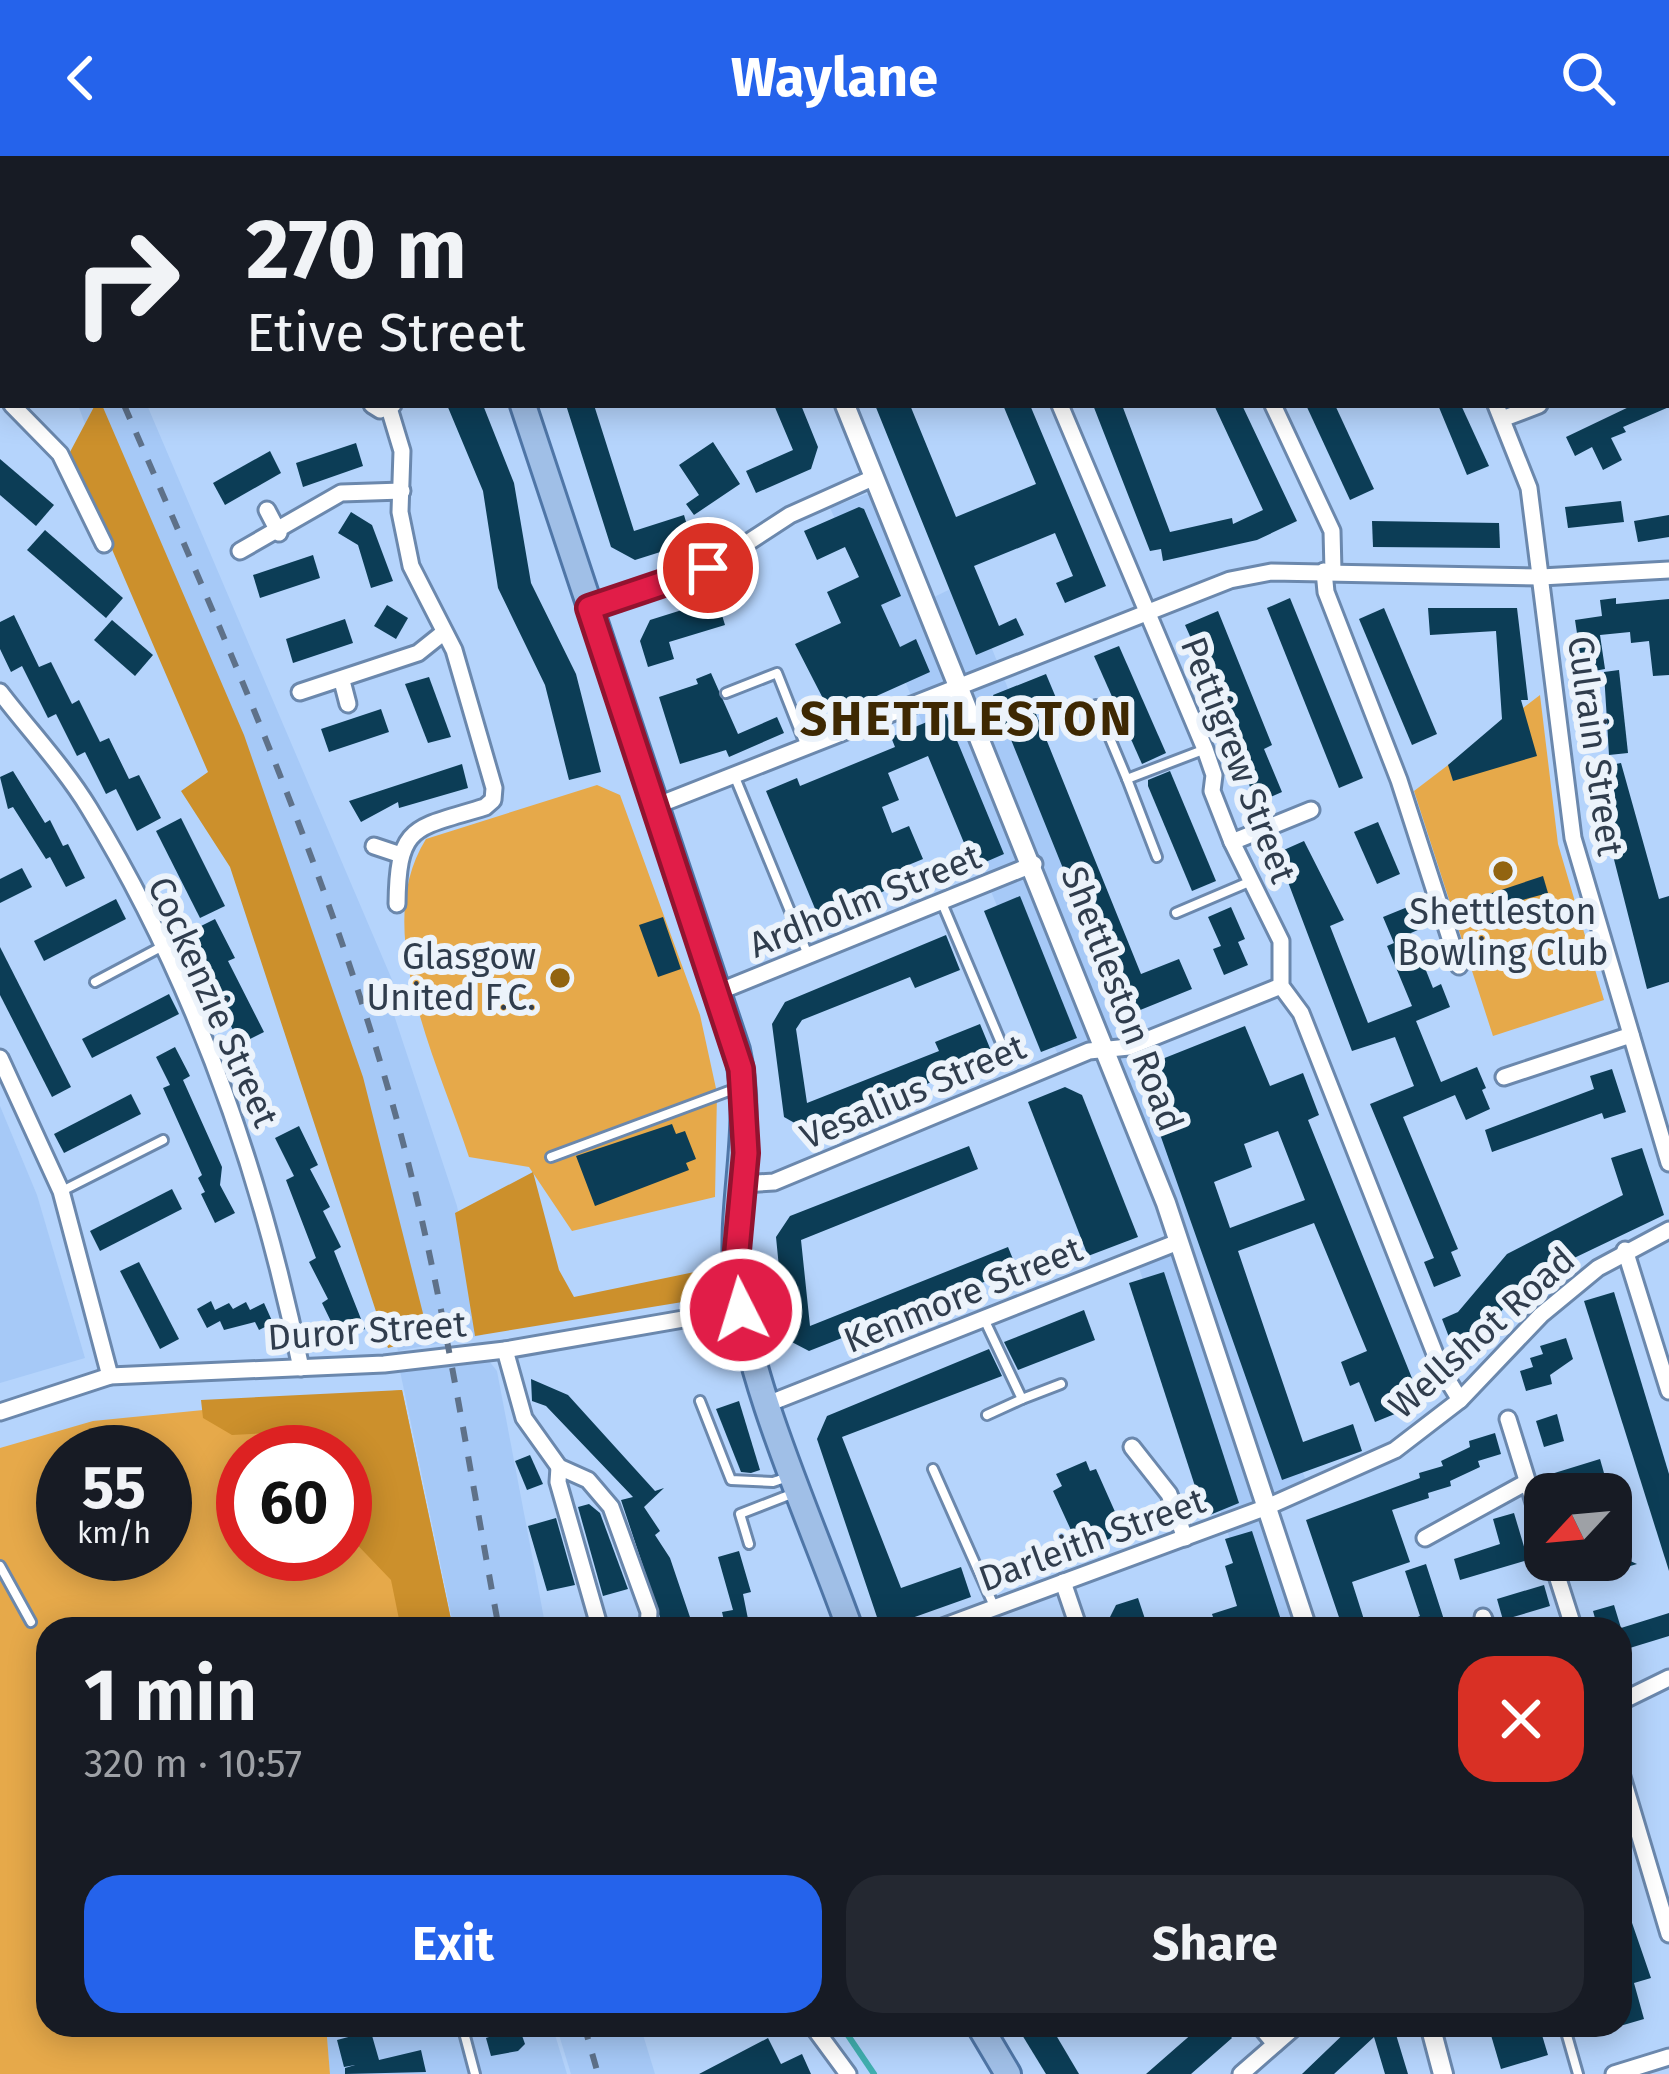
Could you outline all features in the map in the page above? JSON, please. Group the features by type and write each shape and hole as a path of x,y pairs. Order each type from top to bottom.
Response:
{"main road":[{"path":"525,408 653,807 718,992 744,1088 736,1261 741,1310 846,1617"},
{"path":"986,2037 1008,2074"}],"street":[{"path":"15,408 60,454 104,544"},
{"path":"391,408 403,451 400,512 411,566 454,650 493,800 424,826 398,854 397,904"},
{"name":"Shettleston Road","path":"846,408 1106,1050 1178,1242 1303,1617"},
{"name":"Pettigrew Street","path":"1061,408 1205,749 1214,775 1212,791 1232,842 1281,941 1281,986 1301,1013 1442,1369 1460,1400"},
{"path":"1274,408 1332,531 1326,592 1399,780 1459,966"},
{"name":"Culrain Street","path":"1499,412 1529,488 1574,838 1669,1163"},
{"path":"589,608 704,571 790,515 874,477"},
{"path":"240,551 280,533 341,493 402,491"},
{"path":"267,510 280,533"},
{"path":"653,807 1230,580 1329,571 1541,577 1669,570"},
{"path":"300,692 418,653 443,633"},
{"path":"342,681 348,704"},
{"name":"Cockenzie Street","path":"0,692 88,806 162,946 240,1130 284,1281 301,1368"},
{"path":"1232,842 1311,811"},
{"path":"374,846 398,854"},
{"name":"Ardholm Street","path":"718,992 1034,864"},
{"name":"Vesalius Street","path":"742,1184 774,1182 1052,1065 1129,1047 1281,986"},
{"path":"1504,1077 1631,1035"},
{"path":"0,1058 61,1191 110,1376"},
{"name":"Wellshot Road","path":"1267,1507 1395,1450 1460,1400 1541,1315 1625,1250 1669,1230"},
{"name":"Kenmore Street","path":"770,1403 1178,1242"},
{"path":"1625,1250 1669,1391"},
{"name":"Duror Street","path":"0,1412 110,1376 301,1368 506,1350 741,1310"},
{"path":"506,1350 518,1406 560,1467 588,1480 611,1507 649,1617"},
{"path":"1508,1419 1524,1473"},
{"path":"1132,1447 1169,1494 1185,1538"},
{"path":"560,1467 558,1482 597,1617"},
{"path":"1424,1538 1524,1484"},
{"name":"Darleith Street","path":"970,1617 1267,1507"},
{"path":"1559,1581 1570,1617"},
{"path":"1064,1582 1075,1617"},
{"path":"1632,1696 1669,1678"},
{"path":"1632,1809 1669,1934"},
{"path":"821,2037 848,2074"},
{"path":"1269,2037 1275,2044"},
{"path":"1241,2074 1283,2037"},
{"path":"1433,2037 1444,2074"},
{"path":"1614,2074 1669,2057"}],"lane":[{"path":"727,692 777,673 805,746"},
{"path":"1096,705 1157,857"},
{"path":"1126,779 1205,749"},
{"path":"734,774 808,957"},
{"path":"1176,913 1249,882"},
{"path":"941,902 1007,1057"},
{"path":"95,982 162,946"},
{"path":"551,1156 719,1091 744,1088"},
{"path":"61,1191 163,1140"},
{"path":"984,1318 1022,1399"},
{"path":"987,1414 1061,1384"},
{"path":"700,1401 731,1480 798,1482"},
{"path":"933,1469 994,1608"},
{"path":"748,1544 740,1514 798,1482"},
{"path":"0,1566 31,1622"},
{"path":"465,2037 475,2074"},
{"path":"1567,2037 1578,2074"}],"shaded area":[{"path":"79,408 148,408 393,982 393,1012 457,1206 483,1335 398,1351 350,1157 253,875"},
{"path":"93,408 103,408 244,735 363,1077 429,1337 388,1348 230,867 181,791 208,772 70,452"},
{"path":"885,487 932,598 965,582 1162,1070 1307,1484 1260,1503 1298,1617 1256,1617 1138,1265 1184,1245 1104,1036 1058,1055 830,508"},
{"name":"Shettleston Bowling Club","path":"1540,695 1558,844 1604,1000 1493,1036 1414,791"},
{"path":"597,785 620,795 700,1015 717,1093 715,1197 572,1231 529,1167 469,1157 415,997 404,914 410,875 426,839"},
{"path":"0,1106 37,1195 85,1358 0,1383"},
{"path":"533,1172 559,1270 574,1297 709,1269 707,1298 475,1336 455,1213"},
{"path":"489,1361 497,1371 544,1617 451,1617 400,1371"},
{"path":"402,1390 450,1617 36,1617 36,2037 327,2037 330,2074 0,2074 0,1448 36,1438 36,1581 192,1581 192,1425 79,1425"},
{"path":"402,1390 450,1617 399,1617 391,1580 372,1560 372,1425 216,1426 203,1418 201,1400"},
{"path":"327,2037 556,2037 567,2074 330,2074"},
{"path":"560,2037 644,2037 655,2074 571,2074"}],"building":[{"path":"448,408 484,408 514,483 531,583 576,674 601,772 569,780 545,685 498,588 483,491"},
{"path":"567,408 595,408 634,531 684,515 692,542 635,560 611,547"},
{"path":"775,408 802,408 818,447 811,469 756,493 746,471 793,450"},
{"path":"876,408 911,408 956,517 1036,484 1004,408 1031,408 1106,586 1065,603 1056,583 1073,576 1055,533 974,566 999,626 1016,618 1024,635 976,655"},
{"path":"1094,408 1123,408 1170,532 1232,518 1233,524 1263,510 1215,408 1243,408 1297,521 1257,540 1163,561 1161,549 1150,551"},
{"path":"1307,408 1336,408 1374,489 1350,500"},
{"path":"1439,408 1462,408 1489,466 1467,475"},
{"path":"1627,408 1667,408 1623,427 1626,432 1611,438 1622,460 1603,470 1592,447 1575,456 1566,437"},
{"path":"713,442 740,484 694,515 686,504 699,495 679,465"},
{"path":"356,443 363,466 303,487 296,463"},
{"path":"270,451 281,473 225,505 213,483"},
{"path":"0,459 54,505 36,526 0,495"},
{"path":"1621,501 1624,522 1568,528 1565,507"},
{"path":"864,509 901,596 881,605 900,647 916,639 930,672 832,716 795,644 841,623 827,592 859,577 845,547 817,560 804,531"},
{"path":"351,512 372,525 393,581 371,588 358,545 338,533"},
{"path":"1669,515 1669,537 1638,542 1634,521"},
{"path":"1372,521 1499,523 1500,548 1373,547"},
{"path":"45,530 123,598 106,618 27,550"},
{"path":"313,555 320,578 260,598 253,575"},
{"path":"1290,598 1363,778 1339,788 1267,608"},
{"path":"1616,598 1616,604 1669,599 1669,675 1653,676 1649,641 1631,643 1630,632 1600,635 1605,669 1583,673 1575,620 1602,616 1600,600"},
{"path":"717,599 725,625 669,642 674,659 648,667 640,641 650,620"},
{"path":"387,605 408,618 396,639 374,626"},
{"path":"1384,608 1437,734 1412,745 1359,619"},
{"path":"1428,608 1517,608 1528,700 1521,700 1537,756 1453,781 1448,765 1502,719 1496,631 1430,635"},
{"path":"1218,611 1272,745 1264,749 1282,792 1257,803 1222,722 1230,718 1207,661 1202,663 1185,625"},
{"path":"14,615 39,667 51,662 72,704 79,700 100,742 109,738 129,779 139,775 161,818 137,831 116,789 106,794 85,752 77,756 56,714 48,718 22,666 11,672 0,649 0,622"},
{"path":"345,619 353,643 293,663 286,639"},
{"path":"112,620 153,655 135,676 94,640"},
{"path":"1119,646 1166,753 1142,764 1094,656"},
{"path":"1619,670 1628,753 1609,755 1604,672"},
{"path":"711,673 738,734 777,717 784,733 729,757 726,750 680,764 659,697 698,684 696,679"},
{"path":"1046,674 1059,705 1036,714 1141,974 1179,959 1192,989 1123,1017 993,695"},
{"path":"429,677 451,737 428,743 405,684"},
{"path":"381,709 389,732 329,752 321,729"},
{"path":"946,714 1004,854 974,867 928,756 888,773 899,800 882,807 892,833 909,826 923,859 906,866 916,889 901,895 896,885 821,923 766,791 797,778 800,786 895,747 891,737"},
{"path":"1621,763 1659,899 1669,896 1669,982 1647,989 1607,832 1614,830 1600,767"},
{"path":"462,764 468,788 399,808 398,802 361,822 349,801"},
{"path":"13,771 45,823 50,820 63,846 68,844 85,878 66,887 13,807 8,809 0,777"},
{"path":"1170,771 1216,881 1192,891 1148,786 1148,780"},
{"path":"181,818 225,906 200,918 156,831"},
{"path":"1378,822 1400,874 1377,884 1354,832"},
{"path":"1304,841 1344,920 1330,926 1368,1023 1412,1006 1387,946 1394,943 1383,917 1410,906 1420,929 1411,933 1433,988 1441,984 1450,1007 1416,1021 1441,1082 1477,1067 1486,1088 1482,1090 1490,1109 1466,1120 1455,1095 1403,1117 1458,1249 1451,1252 1461,1276 1434,1287 1424,1262 1434,1258 1370,1104 1414,1086 1395,1037 1352,1051 1277,853"},
{"path":"22,868 32,887 0,903 0,879"},
{"path":"1543,876 1548,893 1475,913 1471,900"},
{"path":"1020,896 1077,1038 1041,1052 984,911"},
{"path":"116,899 126,919 44,961 34,941"},
{"path":"1231,907 1245,939 1238,942 1248,965 1224,975 1213,949 1221,946 1208,917"},
{"path":"663,917 681,969 658,977 639,925"},
{"path":"215,919 235,958 228,961 264,1032 240,1044 203,971 210,968 191,931"},
{"path":"946,935 960,970 915,988 910,977 802,1020 796,1029 807,1103 939,1051 935,1042 980,1024 994,1058 807,1130 784,1117 772,1024 785,1002"},
{"path":"0,947 71,1087 52,1097 0,995"},
{"path":"169,994 179,1014 92,1058 82,1039"},
{"path":"1245,1026 1270,1086 1303,1073 1319,1115 1308,1120 1422,1403 1375,1422 1359,1382 1350,1386 1341,1362 1367,1351 1314,1223 1238,1251 1303,1442 1353,1424 1362,1451 1282,1480 1137,1069","holes":["1278,1131 1305,1200 1230,1228 1214,1182 1252,1167 1244,1144"]},
{"path":"175,1047 190,1076 183,1080 222,1167 220,1185 235,1213 215,1223 201,1194 205,1192 198,1178 202,1175 163,1088 170,1085 156,1057"},
{"path":"1612,1069 1626,1112 1604,1119 1602,1113 1492,1152 1485,1130 1594,1089 1590,1076"},
{"path":"1065,1087 1082,1095 1138,1237 1088,1256 1028,1102"},
{"path":"131,1094 141,1114 64,1153 54,1134"},
{"path":"672,1124 676,1134 685,1131 696,1159 686,1163 689,1170 595,1206 576,1156"},
{"path":"299,1126 318,1165 310,1169 330,1207 323,1211 341,1247 334,1251 365,1329 341,1342 322,1303 328,1299 309,1262 316,1258 286,1180 294,1176 275,1138"},
{"path":"969,1146 978,1169 801,1240 810,1326 1008,1247 1017,1269 809,1351 786,1339 776,1237 790,1216"},
{"path":"1642,1148 1664,1215 1526,1281 1459,1363 1442,1319 1458,1312 1507,1254 1623,1195 1611,1158"},
{"path":"172,1189 182,1209 100,1251 90,1231"},
{"path":"139,1262 179,1339 160,1349 120,1271"},
{"path":"1164,1272 1239,1503 1205,1517 1129,1283"},
{"path":"1614,1292 1669,1474 1669,1571 1584,1301"},
{"path":"211,1301 215,1310 246,1302 250,1310 264,1303 273,1323 259,1330 255,1322 224,1330 220,1321 207,1328 197,1309"},
{"path":"1084,1310 1095,1340 1018,1370 1004,1342"},
{"path":"1566,1338 1573,1359 1550,1375 1552,1384 1526,1391 1520,1371 1533,1367 1530,1358 1543,1354 1540,1346"},
{"path":"989,1349 1002,1376 842,1437 901,1588 961,1567 971,1597 915,1617 877,1617 817,1439 827,1416"},
{"path":"531,1379 568,1395 655,1491 664,1488 644,1507 660,1531 655,1535 670,1558 690,1617 660,1617 621,1500 633,1497 546,1406 532,1401"},
{"path":"739,1401 760,1470 751,1473 741,1472 716,1409"},
{"path":"1557,1414 1564,1441 1544,1447 1536,1421"},
{"path":"1495,1433 1501,1454 1478,1461 1480,1467 1450,1481 1451,1486 1428,1493 1429,1498 1392,1510 1410,1562 1352,1582 1363,1617 1339,1617 1306,1520 1420,1478 1419,1473 1443,1466 1441,1461 1470,1447 1469,1441"},
{"path":"530,1455 543,1484 527,1490 515,1461"},
{"path":"1600,1459 1604,1473 1554,1473"},
{"path":"1086,1461 1090,1471 1096,1469 1124,1532 1081,1552 1053,1491 1062,1486 1056,1474"},
{"path":"589,1504 600,1513 628,1589 603,1596 578,1507"},
{"path":"1514,1513 1524,1561 1460,1580 1454,1559 1500,1544 1493,1519"},
{"path":"556,1518 575,1585 547,1591 528,1526"},
{"path":"1252,1531 1280,1617 1213,1617 1237,1606 1225,1566 1233,1563 1225,1539"},
{"path":"739,1551 751,1592 743,1594 748,1617 723,1617 722,1612 733,1610 718,1557"},
{"path":"1426,1564 1443,1617 1418,1617 1405,1571"},
{"path":"1544,1585 1550,1606 1502,1617 1497,1599"},
{"path":"1138,1598 1144,1617 1110,1617 1116,1605"},
{"path":"1614,1605 1618,1617 1595,1617 1593,1611"},
{"path":"1669,1613 1669,1636 1632,1647 1632,1625"},
{"path":"1632,1923 1651,1978 1634,1983 1644,2019 1632,2022"},
{"path":"372,2037 379,2060 421,2050 426,2072 345,2074 345,2068 355,2065 344,2067 337,2040"},
{"path":"523,2037 525,2044 518,2051 491,2056 486,2038"},
{"path":"1023,2037 1057,2037 1079,2074 1046,2074"},
{"path":"1188,2037 1232,2038 1191,2074 1146,2074"},
{"path":"1341,2037 1374,2037 1334,2074 1302,2074"},
{"path":"1374,2037 1397,2037 1408,2074 1385,2074"},
{"path":"1492,2037 1543,2037 1548,2055 1501,2069"},
{"path":"768,2038 781,2064 802,2054 811,2074 699,2074"}],"waterway":[{"path":"849,2037 874,2074"}],"railway":[{"path":"125,408 232,657 360,997 405,1152 436,1287 497,1617"},
{"path":"587,2037 598,2074"}],"place":[{"name":"Shettleston Bowling Club","path":"1503,871"},
{"name":"Glasgow United F.C.","path":"560,978"}],"district":[{"name":"SHETTLESTON","path":"967,719"}],"route":[{"path":"708,568 589,608 741,1069 746,1153 736,1261 741,1310"}]}
